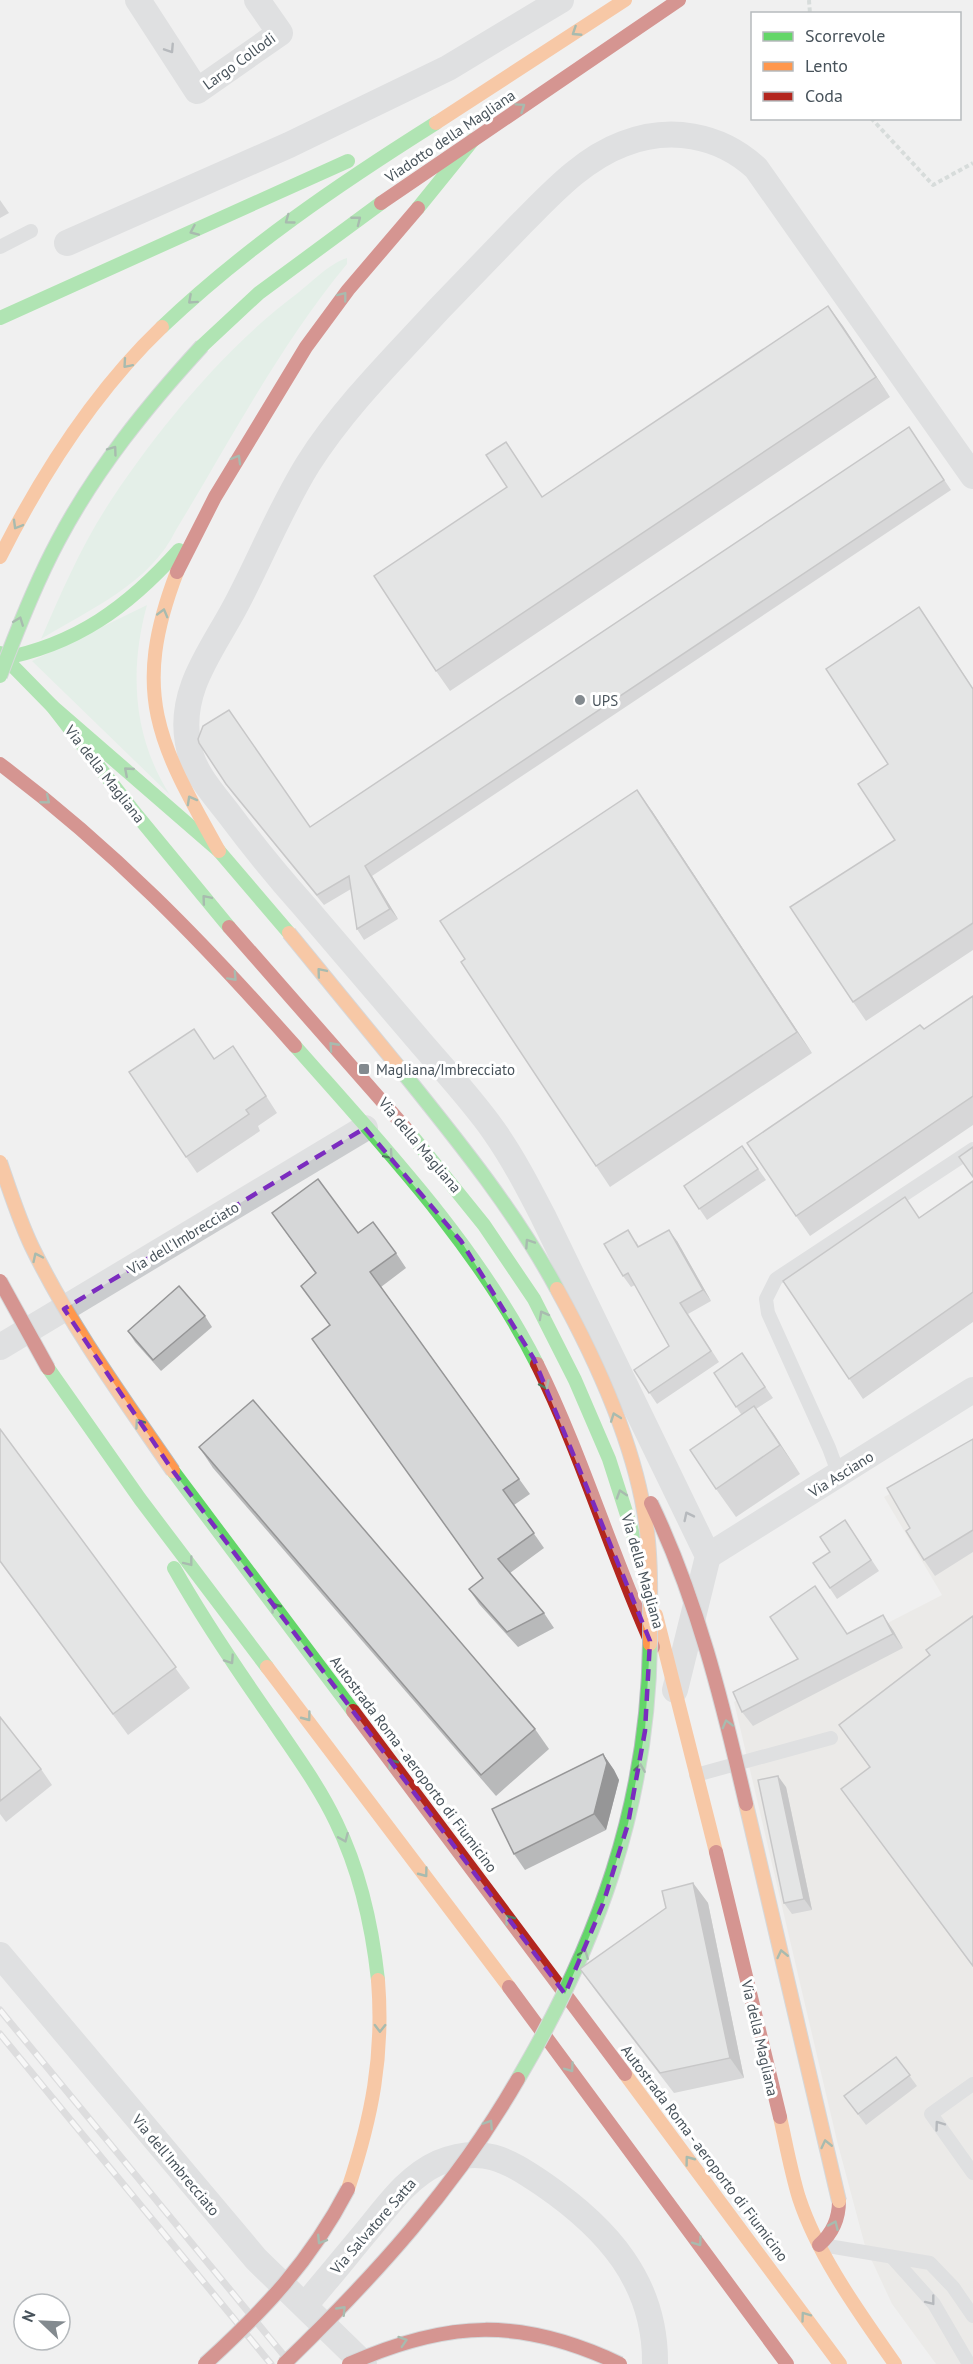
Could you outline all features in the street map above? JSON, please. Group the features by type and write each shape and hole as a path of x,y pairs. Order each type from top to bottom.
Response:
{"main road":[{"name":"Viadotto della Magliana","path":"0,557 38,488 77,429 124,367 167,322 215,278 292,218 625,0"},
{"name":"Viadotto della Magliana","path":"0,676 34,585 76,505 146,407 202,346 244,307 372,209 679,0"},
{"path":"0,318 442,119"},
{"path":"219,851 168,754 157,720 153,684 155,648 166,604 188,549 208,510 286,378 320,326 434,191 473,140"},
{"path":"2,657 38,651 108,615 163,568 182,547 208,510"},
{"name":"Via della Magliana","path":"2,657 52,706 135,813 260,964 457,1188 512,1264 534,1299 563,1354 597,1427 621,1492 648,1581 729,1904 799,2198 819,2245 855,2306 895,2364"},
{"path":"52,706 219,851 366,1025 449,1131 537,1254 588,1351 612,1407 644,1505 651,1613 648,1701 639,1775 628,1824 594,1927 570,1983 537,2046 494,2117 446,2188 374,2276 329,2324 284,2364"},
{"name":"Via della Magliana","path":"0,764 77,825 160,901 255,1001 431,1202 461,1241 487,1278 522,1336 577,1458 625,1587 675,1692"},
{"name":"Autostrada Roma - aeroporto di Fiumicino","path":"0,1162 34,1251 59,1302 91,1353 173,1471 776,2275 840,2364"},
{"path":"0,1281 32,1342 56,1380 140,1499 522,2004 787,2364"},
{"path":"635,1472 678,1562 701,1631 746,1802 839,2201 838,2216 834,2227 819,2245"},
{"path":"140,1499 163,1548 202,1620 317,1786 334,1815 349,1850 365,1901 380,1995 378,2058 371,2108 356,2167 338,2211 315,2249 285,2288 205,2364"},
{"path":"349,2364 410,2339 443,2332 489,2328 521,2330 559,2338 595,2351 620,2364"}],"street":[{"name":"Largo Collodi","path":"138,0 197,91 280,33 257,0"},
{"path":"67,243 289,145 437,73 561,0"},
{"path":"708,1556 543,1216 505,1148 469,1099 260,855 199,775 190,754 186,731 187,709 196,678 242,594 294,489 323,442 370,384 465,281 569,178 620,145 645,137 679,134 722,144 747,160 763,176 973,476"},
{"name":"Via dell'Imbrecciato","path":"0,1347 365,1128"},
{"path":"457,1188 505,1148"},
{"name":"Via Asciano","path":"708,1556 973,1390"},
{"name":"Via della Magliana","path":"675,1692 708,1556"},
{"name":"Via dell'Imbrecciato","path":"0,1955 256,2259 364,2364"},
{"name":"Via Salvatore Satta","path":"305,2305 394,2199 423,2170 464,2155 490,2156 514,2165 567,2201 612,2243 633,2276 648,2307 654,2335 655,2364"}],"lane":[{"path":"0,247 32,231"},
{"path":"839,1475 768,1313 766,1299 776,1278 973,1149"},
{"path":"696,1775 831,1738"},
{"path":"973,2084 931,2114 973,2173"},
{"path":"819,2245 930,2263 952,2287 973,2316"},
{"path":"892,2257 934,2304 969,2364"}],"path":[{"path":"873,120 933,185 973,163"}],"highlighted area":[{"path":"365,1128 461,1241 534,1359 650,1641 645,1731 628,1824 603,1904 565,1994 173,1471 64,1309"}],"shaded area":[{"path":"973,1449 973,2364 936,2364 892,2304 865,2246 837,2141 734,1702 942,1595 884,1497"}],"green space":[{"path":"347,258 347,264 278,360 165,549 151,566 117,594 41,639 71,572 106,508 169,420 245,338 322,273"},
{"path":"147,605 138,654 138,703 148,750 170,795 32,661"}],"building":[{"path":"828,306 876,377 436,671 374,576 507,487 486,455 506,442 542,497"},
{"path":"909,427 944,480 365,866 390,909 357,929 349,876 317,895 226,784 199,743 198,739 203,726 229,710 310,827"},
{"path":"919,607 973,689 973,923 853,1002 790,907 895,840 858,784 888,764 826,669"},
{"path":"637,790 797,1032 596,1166 461,962 465,959 440,921"},
{"path":"973,996 973,1096 796,1216 747,1143 920,1025 924,1029"},
{"path":"194,1029 214,1059 233,1046 266,1096 246,1110 249,1114 186,1157 129,1072"},
{"path":"742,1146 758,1169 699,1209 684,1186"},
{"path":"973,1147 973,1177 959,1157"},
{"path":"318,1179 358,1233 373,1222 396,1253 370,1272 519,1479 503,1490 534,1533 498,1559 544,1613 507,1632 469,1589 483,1578 312,1339 330,1325 301,1286 316,1273 272,1213"},
{"path":"973,1181 973,1292 849,1379 783,1281 905,1197 919,1218"},
{"path":"628,1230 638,1247 669,1230 703,1290 680,1303 711,1351 649,1393 634,1370 669,1346 628,1273 623,1276 604,1244"},
{"path":"179,1286 205,1316 153,1360 128,1331"},
{"path":"742,1353 765,1387 736,1407 714,1373"},
{"path":"253,1400 535,1729 481,1775 199,1447"},
{"path":"754,1406 780,1445 716,1489 690,1450"},
{"path":"0,1429 176,1667 113,1714 0,1561"},
{"path":"973,1439 973,1530 924,1560 906,1531 910,1528 887,1488"},
{"path":"845,1520 871,1560 830,1588 813,1563 830,1552 820,1537"},
{"path":"815,1586 847,1634 883,1615 893,1634 742,1712 733,1692 798,1659 770,1617"},
{"path":"973,1616 973,1966 841,1789 870,1767 839,1725 930,1655 926,1650"},
{"path":"0,1717 41,1769 0,1801"},
{"path":"603,1754 607,1763 594,1814 514,1854 492,1809"},
{"path":"778,1776 804,1899 784,1903 758,1780"},
{"path":"693,1883 730,2058 660,2073 580,1969 666,1908 662,1891"},
{"path":"896,2057 910,2075 858,2114 844,2096"}],"railway":[{"path":"0,2010 291,2364"},
{"path":"0,2034 271,2364"}],"traffic: fast":[{"path":"162,327 226,270 294,218 436,123"},
{"path":"418,208 473,140"},
{"path":"0,318 348,161"},
{"path":"202,346 259,293 381,203"},
{"path":"0,676 34,590 73,514 124,439 202,346"},
{"path":"0,659 53,644 99,621 140,589 179,550"},
{"path":"0,653 52,706 135,813 229,927"},
{"path":"52,706 219,851 289,933"},
{"path":"295,1046 394,1159 457,1237 513,1320 537,1364"},
{"path":"397,1065 503,1202 557,1289"},
{"path":"409,1132 484,1225 534,1299 575,1380 609,1459 642,1562"},
{"path":"48,1368 140,1499 267,1667"},
{"path":"173,1471 353,1711"},
{"path":"174,1568 222,1646 314,1783 336,1822 352,1860 364,1899 378,1980"},
{"path":"518,2079 547,2028 572,1976 613,1870 640,1760 647,1703 650,1644"}],"traffic: slow":[{"path":"436,123 625,0"},
{"path":"0,557 33,495 71,435 114,379 162,327"},
{"path":"177,572 163,615 155,652 154,686 158,717 167,748 181,779 219,851"},
{"path":"289,933 397,1065"},
{"path":"0,1162 23,1226 47,1277 98,1362 173,1471"},
{"path":"557,1289 610,1397 638,1483 648,1544 650,1644"},
{"path":"656,1615 716,1852"},
{"path":"267,1667 509,1987"},
{"path":"746,1804 839,2201"},
{"path":"348,2189 364,2137 374,2086 379,2035 378,1980"},
{"path":"625,2074 840,2364"},
{"path":"780,2117 799,2198 817,2242 841,2284 895,2364"}],"traffic: jam":[{"path":"381,203 679,0"},
{"path":"177,572 215,497 306,347 348,290 418,208"},
{"path":"0,764 81,829 155,898 191,933 295,1046"},
{"path":"229,927 409,1132"},
{"path":"0,1281 48,1368"},
{"path":"537,1364 568,1434 653,1647"},
{"path":"651,1503 682,1576 707,1650 746,1804"},
{"path":"353,1711 625,2074"},
{"path":"716,1852 780,2117"},
{"path":"509,1987 787,2364"},
{"path":"284,2364 381,2265 411,2230 468,2157 518,2079"},
{"path":"205,2364 267,2304 285,2283 318,2239 348,2189"},
{"path":"819,2245 834,2225 839,2201"},
{"path":"349,2364 385,2349 419,2339 452,2332 485,2330 517,2332 550,2338 620,2364"}],"place":[{"name":"UPS","path":"580,700"},
{"name":"Magliana/Imbrecciato","path":"364,1069"}]}
